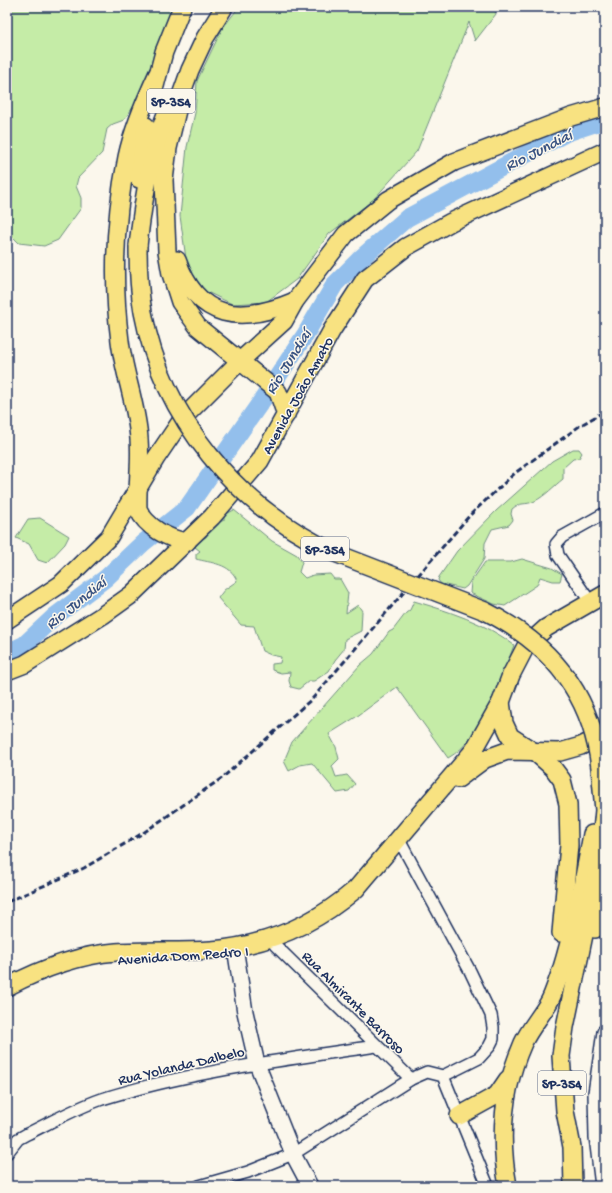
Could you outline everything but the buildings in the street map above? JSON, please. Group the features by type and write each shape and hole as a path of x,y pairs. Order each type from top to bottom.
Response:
{"main road":[{"name":"SP-354","path":"142,207 138,182 140,161 157,75 182,7"},
{"name":"SP-354","path":"224,8 204,33 176,88 160,129 142,207 138,246 144,312 156,357 175,403 188,425 212,459 245,493 277,521 335,554 485,611 507,622 543,648 572,683 582,702 597,745 604,810 599,862 585,926 576,980 565,1027 561,1056 562,1082 572,1147 573,1186"},
{"path":"224,8 205,38 180,98 168,148 164,180 167,251 171,274 180,302 198,328 278,392 286,415"},
{"path":"157,75 144,105 127,156 118,222 116,250 116,298 120,342 136,415 139,440 138,508 142,517 168,537 187,542"},
{"path":"7,620 61,584 109,537 138,488 183,418 245,366 284,321 295,301 346,234 388,200 454,162 571,117 605,106"},
{"name":"Avenida João Amato","path":"7,671 25,664 103,615 131,595 212,517 260,461 332,330 365,279 406,247 451,222 605,151"},
{"path":"167,230 182,274 195,295 221,312 249,315 274,310 295,301"},
{"path":"427,808 474,750 501,702 511,674 526,646 546,628 597,602"},
{"path":"501,702 504,723 510,736 536,753 553,768 562,780 568,804 569,845 563,926 552,970 531,1029"},
{"path":"427,808 460,776 485,759 507,752 560,752 581,746 605,734"},
{"name":"SP-354","path":"509,1184 503,1138 505,1102 512,1073 523,1043 549,1001 561,971 580,896 596,809 601,790"},
{"name":"Avenida Dom Pedro I","path":"7,993 60,970 117,960 235,951 275,945 302,934 338,913 359,897 376,880 401,842 427,808"},
{"name":"Avenida Dom Pedro I","path":"7,987 46,968 81,958 115,952 209,950 235,951 275,938 307,924 338,905 356,889 401,842"},
{"path":"576,980 590,943 605,895"},
{"path":"459,1116 497,1095 512,1073"},
{"path":"565,1186 573,1168"}],"street":[{"path":"597,602 558,555 556,544 562,537 605,513"},
{"path":"199,1186 248,1172 293,1154 411,1079 427,1072 443,1076 479,1058 489,1047 493,1039 491,1015 470,970 401,842"},
{"name":"Rua Almirante Barroso","path":"275,945 411,1079"},
{"path":"235,951 250,1041 257,1064 293,1154 310,1186"},
{"path":"603,1186 597,1137 596,1093 605,1032"},
{"name":"Rua Yolanda Dalbelo","path":"7,1153 18,1139 100,1100 149,1086 257,1064 376,1046"},
{"path":"443,1076 488,1186"}],"green space":[{"path":"7,7 177,7 158,59 136,103 124,120 113,124 107,129 102,153 78,178 76,186 81,198 81,208 58,240 44,246 19,243 7,231"},
{"path":"239,7 494,7 496,14 475,41 469,22 417,151 373,200 329,234 297,279 266,302 232,304 205,291 187,266 180,216 187,147 195,113 197,81 222,29"},
{"path":"573,449 579,449 582,453 579,458 573,459 563,468 563,479 539,499 518,505 512,509 511,514 513,520 509,525 492,529 485,543 484,559 467,586 463,589 441,584 438,580 439,577 457,551 496,511 552,461"},
{"path":"234,510 272,541 297,555 302,562 299,572 305,578 313,575 330,574 334,579 340,579 348,593 346,613 358,605 362,611 361,631 345,639 344,649 335,660 329,671 314,681 309,681 299,689 291,687 289,681 290,672 281,673 272,670 272,664 280,663 281,657 262,651 254,626 241,625 218,598 224,590 237,581 234,575 225,567 196,559 196,554 200,551 195,547 199,541 206,537 212,526 224,520 224,515"},
{"path":"40,518 69,536 65,544 47,563 38,560 29,544 16,538 28,519"},
{"path":"522,559 552,568 562,574 560,581 553,581 540,577 537,585 505,606 494,604 470,593 471,582 485,562 511,562"},
{"path":"414,601 466,618 491,630 514,645 497,692 481,723 471,737 460,749 448,758 397,687 356,717 329,734 336,747 339,759 332,766 336,777 347,775 355,784 349,791 337,793 312,763 300,765 289,771 284,761 292,742 360,665 373,654 389,632 393,630 410,610"}],"waterway":[{"name":"Rio Jundiaí","path":"7,653 24,645 54,617 106,578 143,543 187,508 263,399 305,335 335,284 361,258 407,218 566,133 605,120"}],"railway":[{"path":"7,902 84,868 143,833 222,778 313,698 470,515 515,473 581,425 605,411"}]}
